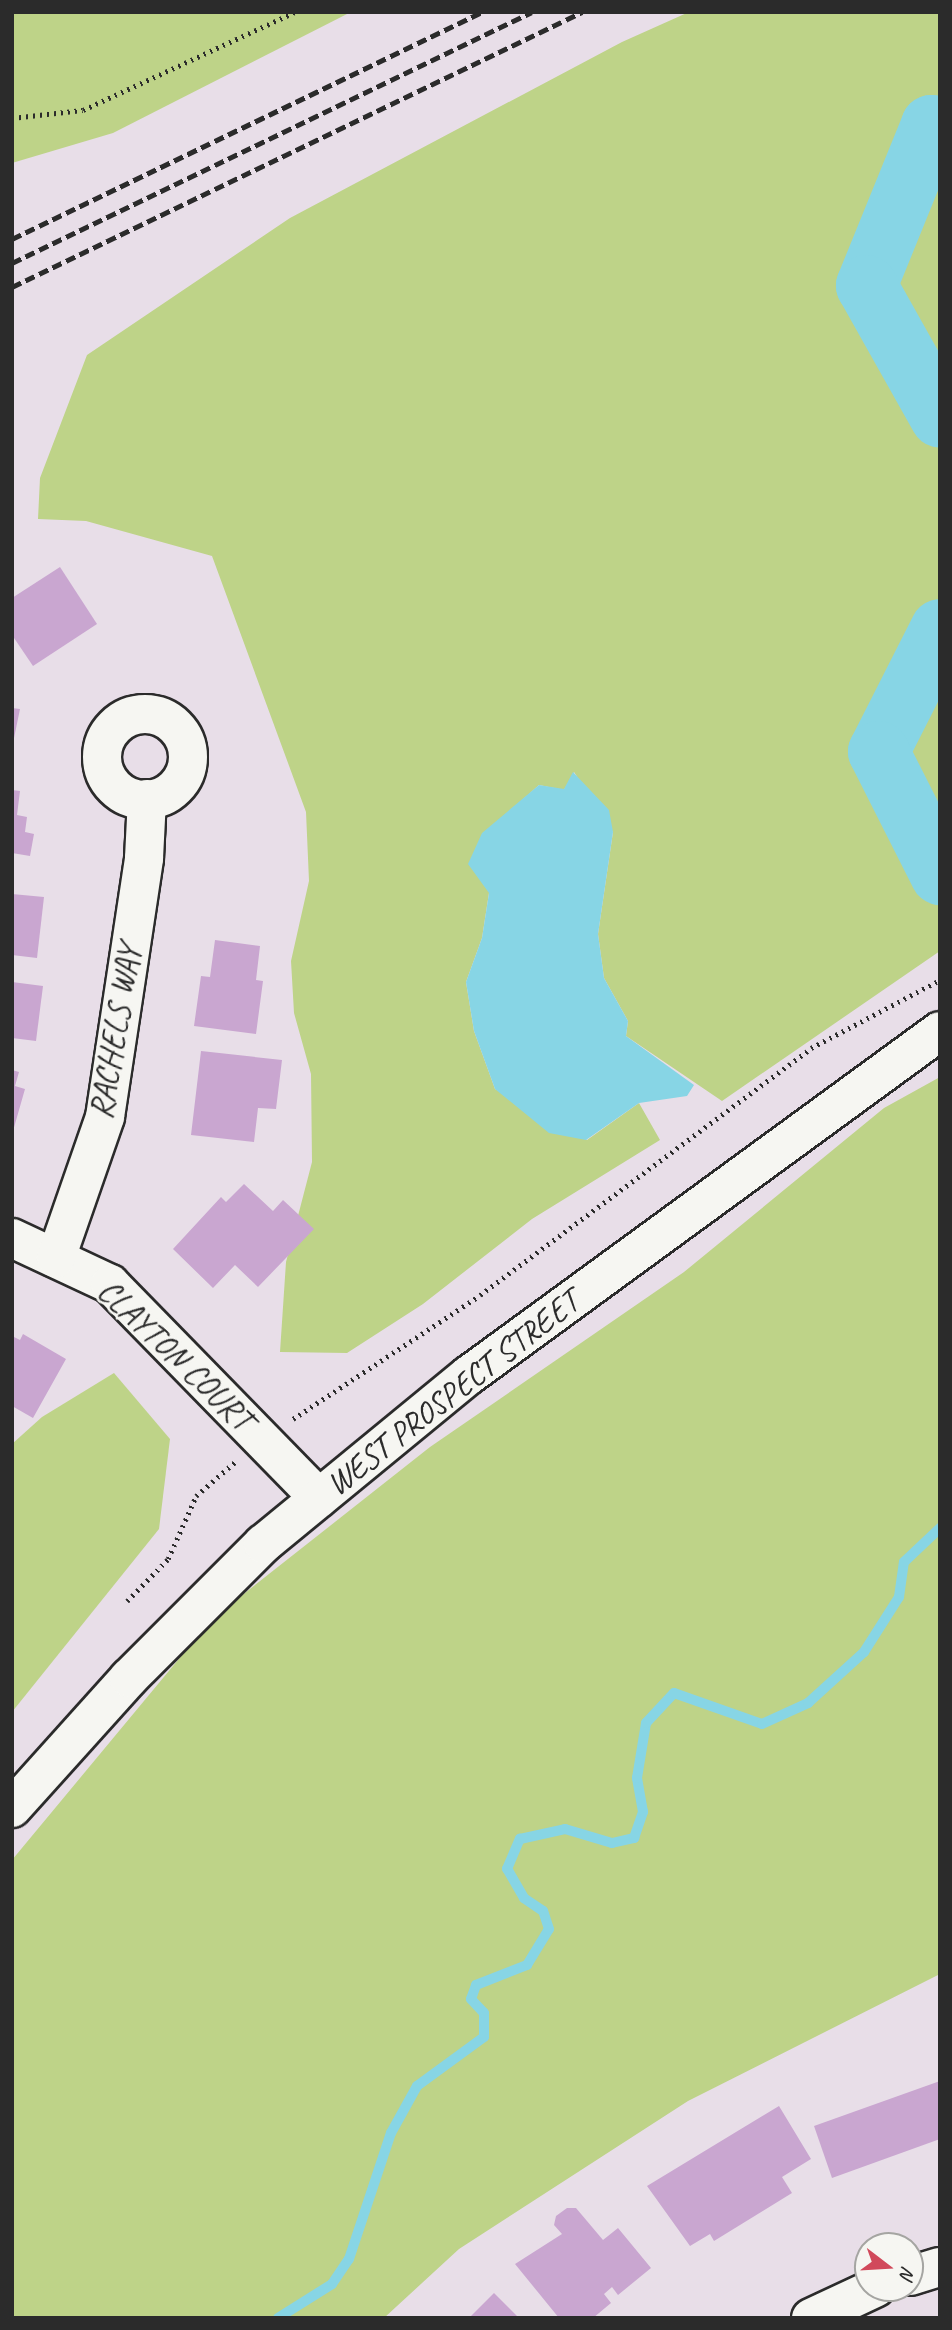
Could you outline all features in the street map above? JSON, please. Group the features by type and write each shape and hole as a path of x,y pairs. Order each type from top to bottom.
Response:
{"street":[{"name":"RACHELS WAY","path":"57,1258 105,1117 144,858 147,800"},
{"name":"WEST PROSPECT STREET","path":"12,1808 128,1678 263,1544 470,1375 940,1031"},
{"name":"CLAYTON COURT","path":"12,1238 110,1284 319,1499"},
{"path":"811,2318 854,2298"}],"path":[{"path":"12,118 83,110 295,12"},
{"path":"290,1420 480,1295 811,1048 938,982"},
{"path":"127,1601 168,1559 196,1496 224,1472"}],"green space":[{"path":"12,12 351,12 113,133 12,163"},
{"path":"689,12 940,12 940,951 722,1101 626,1036 628,1021 604,978 598,934 613,832 574,772 564,790 539,785 520,802 489,893 482,938 466,982 474,1031 495,1089 587,1140 639,1103 660,1140 532,1219 423,1304 347,1353 280,1352 286,1262 312,1162 311,1074 294,1013 291,961 309,881 306,812 212,556 86,521 38,519 40,478 87,355 290,218 622,42"},
{"path":"940,1077 940,1974 688,2101 459,2249 384,2318 12,2318 12,1860 212,1619 430,1447 684,1272 884,1108"},
{"path":"114,1373 170,1439 159,1529 12,1712 12,1444 42,1417"}],"water":[{"path":"573,772 609,810 613,832 598,934 604,978 628,1021 626,1036 694,1085 687,1096 639,1103 586,1140 549,1133 495,1089 474,1031 466,982 482,938 489,893 468,864 482,833 539,785 564,789"}],"building":[{"path":"60,567 97,624 33,666 12,635 12,598"},
{"path":"12,708 20,709 13,743 12,743"},
{"path":"12,790 20,791 17,815 27,817 25,832 34,834 30,856 12,853"},
{"path":"12,894 44,897 37,958 12,955"},
{"path":"215,940 260,946 256,980 263,981 256,1034 194,1026 201,976 210,977"},
{"path":"12,982 43,986 36,1041 12,1038"},
{"path":"201,1051 282,1060 276,1109 258,1108 254,1142 191,1135"},
{"path":"12,1070 19,1072 15,1086 25,1089 13,1131"},
{"path":"244,1184 273,1211 283,1200 314,1229 258,1287 235,1265 213,1288 173,1249 221,1197 226,1202"},
{"path":"23,1334 66,1359 33,1418 12,1406 12,1336 20,1340"},
{"path":"940,2081 940,2139 832,2178 814,2126"},
{"path":"779,2106 811,2159 782,2177 792,2193 714,2241 710,2234 690,2246 647,2186"},
{"path":"567,2208 576,2208 603,2240 618,2228 651,2268 618,2295 612,2287 604,2294 611,2303 593,2318 559,2318 515,2264 562,2234 554,2225 556,2216"},
{"path":"494,2293 519,2318 469,2318"}],"waterway":[{"path":"940,129 931,125 866,285 940,417"},
{"path":"940,629 878,751 940,874"},
{"path":"278,2318 332,2284 349,2259 391,2133 417,2086 484,2037 484,2013 471,1999 476,1985 527,1965 549,1929 543,1911 524,1898 507,1869 520,1839 565,1829 612,1843 634,1838 643,1812 637,1778 646,1723 674,1693 762,1724 808,1703 864,1652 899,1597 904,1562 940,1528"}],"railway":[{"path":"12,239 482,12"},
{"path":"12,263 532,12"},
{"path":"12,287 582,12"}]}
